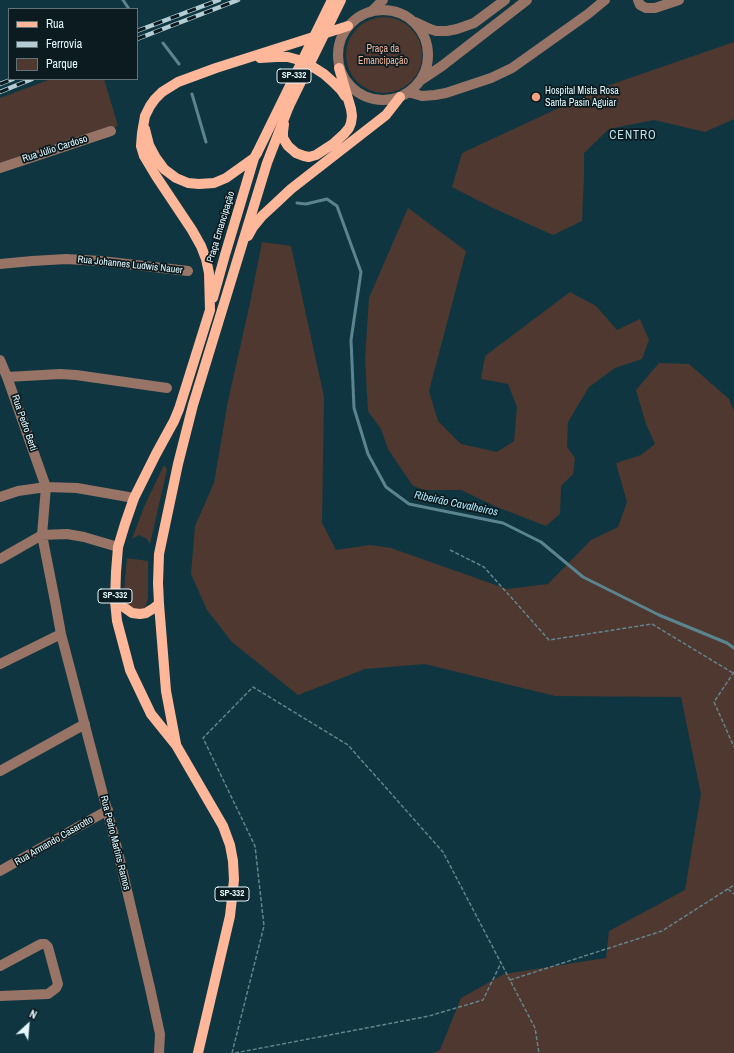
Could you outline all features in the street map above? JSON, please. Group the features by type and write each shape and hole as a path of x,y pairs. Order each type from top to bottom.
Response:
{"main road":[{"name":"SP-332","path":"256,155 332,0"},
{"name":"SP-332","path":"176,746 166,691 158,584 159,554 174,482 193,405 270,151 289,106 341,0"},
{"path":"210,310 209,273 201,246 144,156 141,140 145,116 155,99 170,86 178,82 246,58 348,26"},
{"path":"246,58 276,56 288,57 299,60 313,67 341,90 349,102 352,116 351,123 344,134 329,147 316,155 309,157 304,156 296,153 288,146 283,138 282,132 289,106"},
{"path":"339,68 350,89 349,102"},
{"path":"333,82 350,89"},
{"path":"240,251 253,227 262,216 290,189 386,114 404,95"},
{"path":"144,125 149,144 156,158 164,169 176,178 188,183 214,183 226,178 256,155"},
{"name":"Praça Emancipação","path":"210,310 225,255 256,155"},
{"name":"SP-332","path":"198,1053 230,916 234,880 233,861 230,845 223,826 176,746 151,714 130,670 117,621 115,601 118,547 134,498 179,409 210,310"},
{"name":"SP-332","path":"115,601 132,613 140,614 154,608 159,604"}],"street":[{"path":"371,12 383,0"},
{"path":"339,68 338,53 340,39 348,26 359,17 371,12 385,10 399,13 430,30 447,31 458,29 474,23 505,0"},
{"path":"404,95 421,80 442,66 527,0"},
{"path":"350,89 370,99 385,100 404,95 435,95 491,78 512,68 530,56 605,0"},
{"path":"638,0 640,5 646,8 655,8 679,0"},
{"path":"411,20 420,30 426,42 428,55 426,68 421,80"},
{"name":"Rua Júlio Cardoso","path":"0,168 111,131"},
{"name":"Rua Johannes Ludwis Nauer","path":"0,264 66,259 101,261 188,271"},
{"name":"Rua Pedro Berti","path":"0,360 46,487"},
{"path":"7,377 60,374 76,375 167,388"},
{"path":"0,498 18,491 46,487 77,488 134,498"},
{"name":"Rua Pedro Martins Ramos","path":"46,487 42,535 61,634 108,810 160,1034 159,1053"},
{"path":"0,559 42,535 67,534 84,537 118,547"},
{"path":"0,664 61,634"},
{"path":"0,771 85,724"},
{"name":"Rua Armando Casarotto","path":"0,871 108,810"},
{"path":"0,966 41,944 45,944 48,947 58,984 56,988 48,994 0,996"}],"path":[{"path":"450,550 484,567 549,640 652,624 734,673 714,702 734,748"},
{"path":"232,1053 264,926 255,846 203,738 253,687 348,745 443,852 535,1028 539,1053"},
{"path":"510,980 662,932 734,885"},
{"path":"728,888 734,894"},
{"path":"235,1053 430,1016 483,1000 501,963"}],"green space":[{"name":"Praça da Emancipação","path":"377,17 391,17 399,19 405,23 416,34 420,40 422,55 420,70 411,82 399,91 391,93 377,93 369,91 363,87 352,76 348,70 346,62 346,48 348,40 352,34 363,23 369,19"},
{"path":"734,42 734,119 705,132 654,120 609,129 584,153 582,221 553,235 493,208 452,187 462,153 604,87"},
{"path":"48,80 104,80 118,126 0,163 0,98"},
{"path":"408,208 466,251 429,391 438,421 461,444 497,452 514,441 517,407 508,384 481,379 485,356 570,292 596,306 617,330 640,319 649,340 642,359 615,368 589,387 568,422 567,447 575,458 573,474 561,486 560,514 546,526 497,507 461,490 425,490 413,486 388,449 381,429 368,411 365,359 369,298"},
{"path":"262,242 291,246 324,397 322,523 336,550 370,545 391,548 507,589 548,584 591,540 618,527 627,502 616,463 641,455 655,444 646,424 636,390 659,363 689,364 729,399 734,411 734,1053 433,1053 440,1050 461,998 504,974 606,958 609,931 685,890 701,794 681,697 555,696 425,664 365,669 298,695 232,642 207,610 191,574 195,526 214,483 228,401"},
{"path":"164,465 167,469 150,544 147,539 139,535 132,539 144,507"},
{"path":"127,558 148,561 148,598 145,608 134,610 127,606 124,591"}],"waterway":[{"name":"Ribeirão Cavalheiros","path":"123,0 128,8"},
{"name":"Ribeirão Cavalheiros","path":"163,43 179,64"},
{"name":"Ribeirão Cavalheiros","path":"192,94 206,142"},
{"name":"Ribeirão Cavalheiros","path":"297,203 306,204 327,199 337,206 361,272 351,340 354,408 368,454 386,487 409,504 503,523 541,542 583,577 659,615 727,643 734,648"}],"railway":[{"path":"138,31 219,0"},
{"path":"138,39 238,0"},
{"path":"0,84 10,80"},
{"path":"0,92 30,80"}],"place":[{"name":"Hospital Mista Rosa Santa Pasin Aguiar","path":"536,97"}],"district":[{"name":"CENTRO","path":"633,136"}]}
